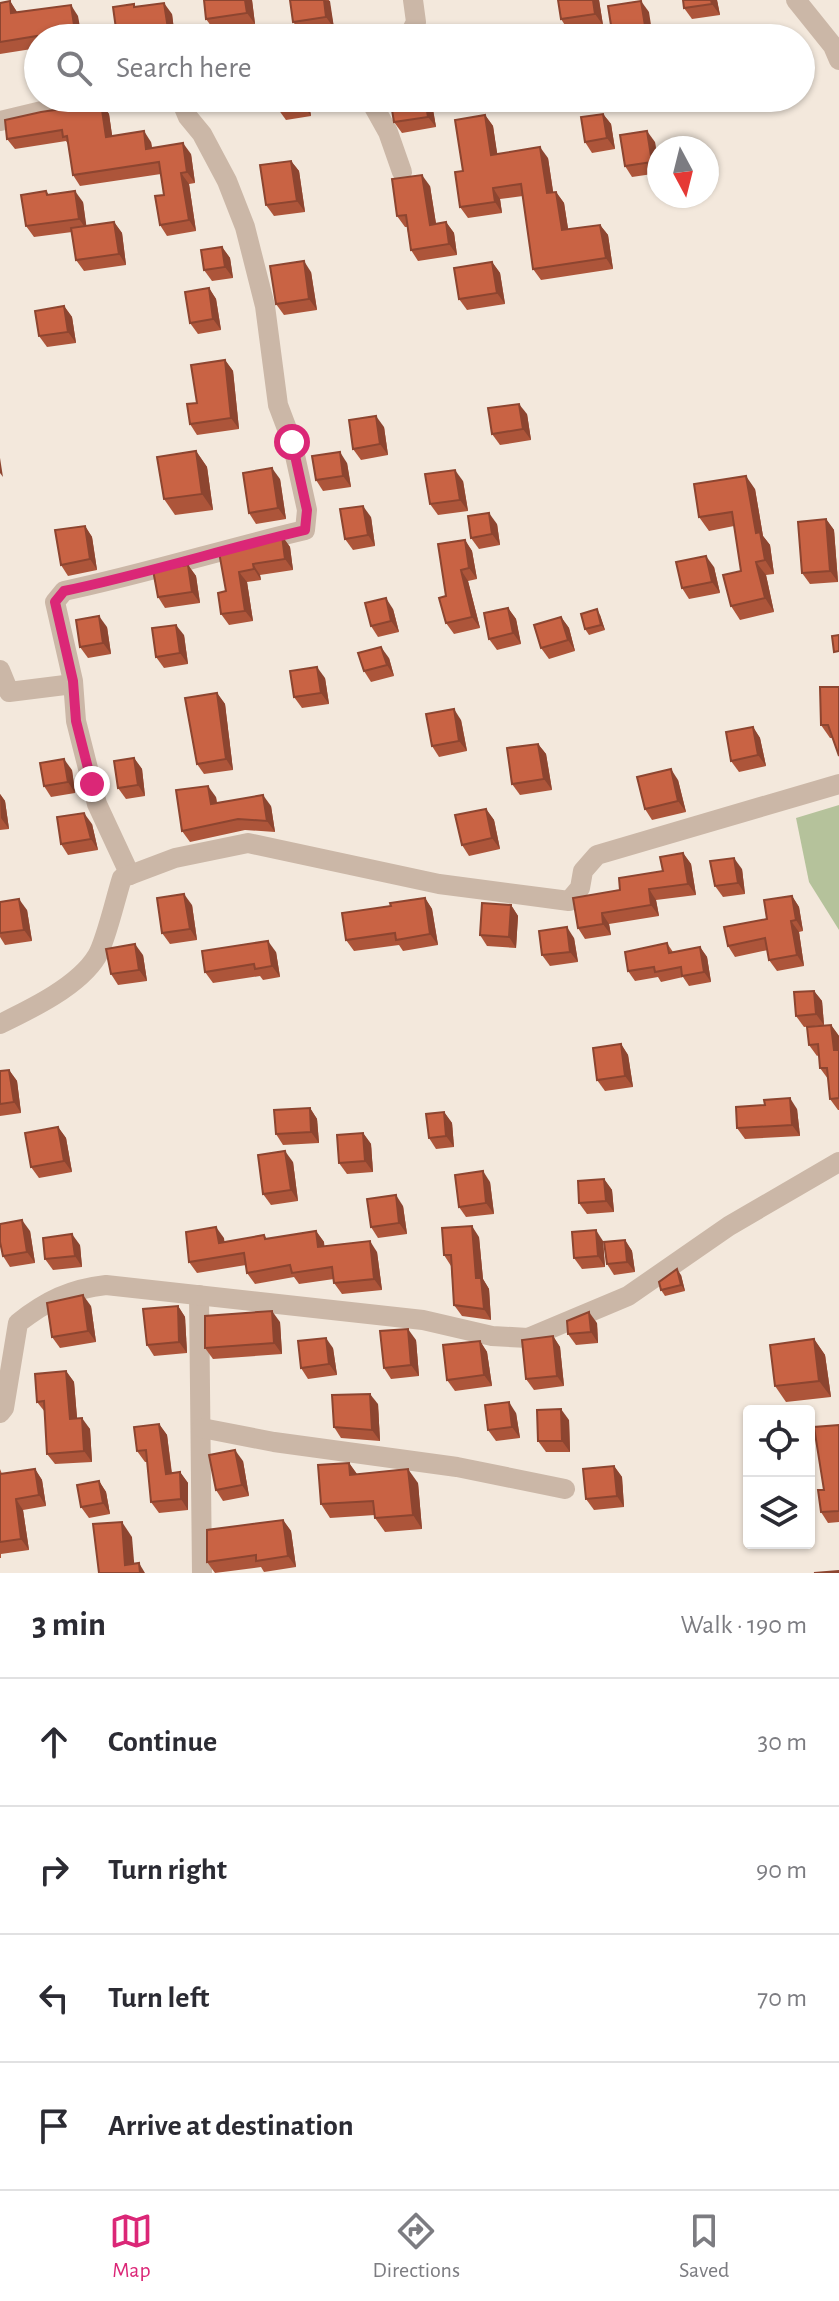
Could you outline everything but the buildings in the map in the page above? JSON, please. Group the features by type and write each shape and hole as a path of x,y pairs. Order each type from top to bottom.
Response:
{"street":[{"path":"413,0 415,24"},
{"path":"796,0 833,46 839,60"},
{"path":"0,121 38,112"},
{"path":"130,875 97,804 76,721 73,684 55,602 64,591 124,579 233,547 305,530 307,510 292,442 278,405 265,306 245,227 227,181 202,134 186,112"},
{"path":"377,112 388,132 402,172"},
{"path":"0,670 9,692 73,684"},
{"path":"0,1024 33,1009 67,987 98,956 122,878 175,858 248,843 439,884 569,901 580,888 583,871 597,855 839,784"},
{"path":"0,1413 4,1408 9,1323 64,1293 106,1285 423,1320 492,1336 528,1338 628,1296 729,1226 836,1171"},
{"path":"199,1295 202,1573"},
{"path":"202,1428 274,1442 457,1467 565,1489"}],"green space":[{"path":"839,805 839,930 809,882 796,818"}],"route":[{"path":"92,784 76,721 73,681 55,602 64,591 124,579 233,547 305,530 307,510 292,442"}]}
